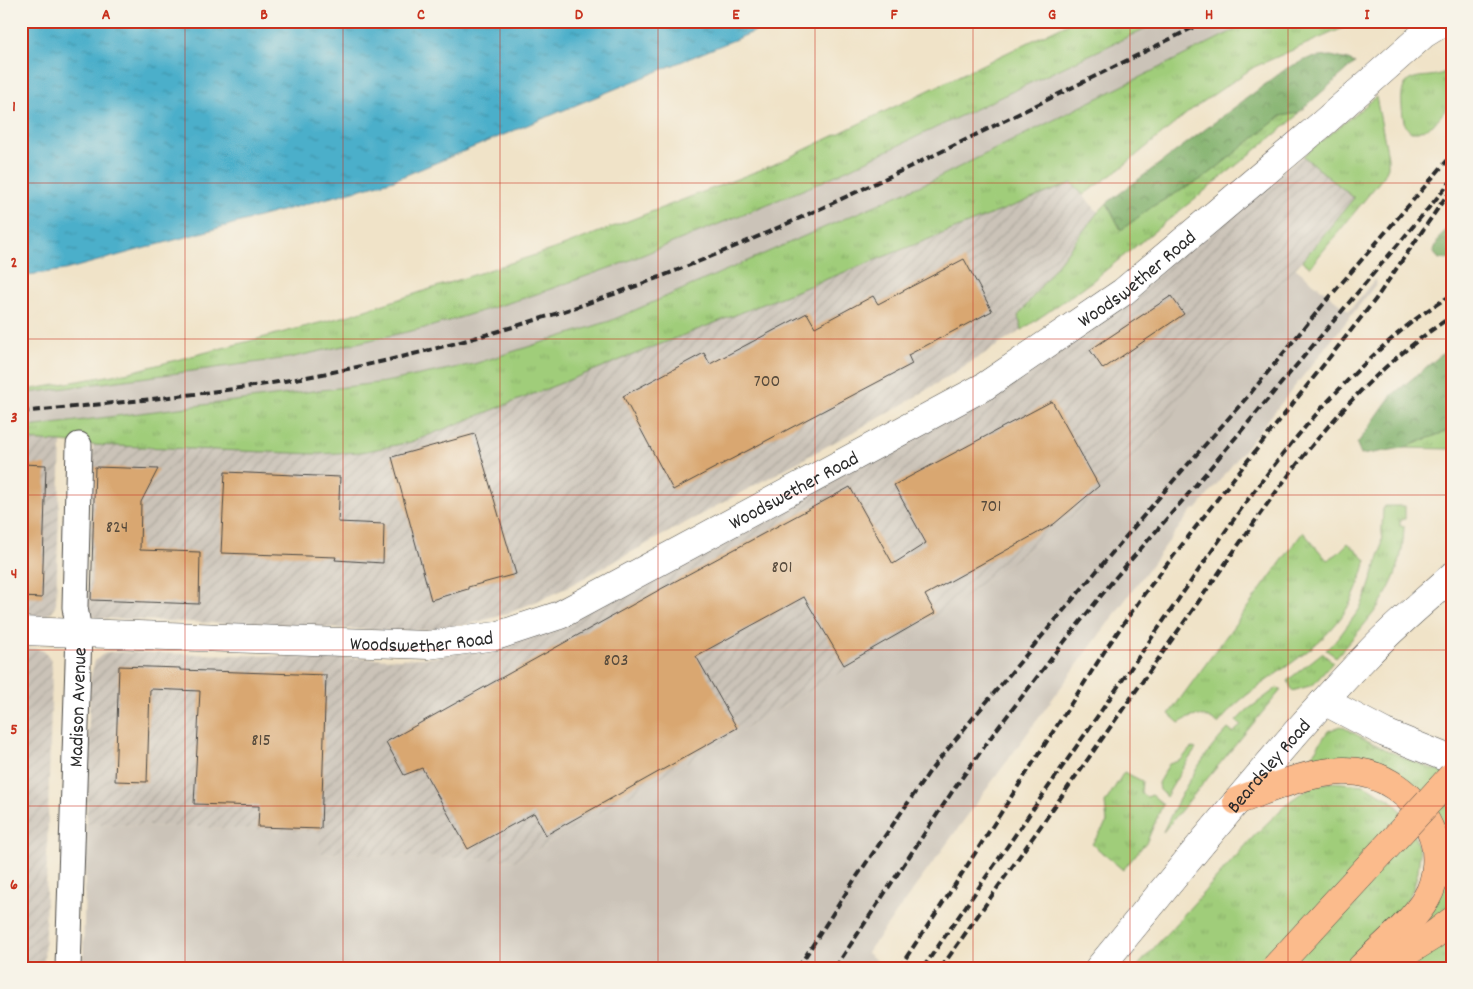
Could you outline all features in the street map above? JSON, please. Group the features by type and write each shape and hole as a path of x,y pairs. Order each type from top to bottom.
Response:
{"highway":[{"path":"1237,801 1289,782 1344,771 1368,774 1387,781 1402,791 1416,805 1434,836 1436,853 1432,886 1417,912 1361,968"},
{"path":"1275,968 1452,776"},
{"path":"1381,968 1431,938 1452,921"},
{"path":"1416,968 1452,921"}],"street":[{"name":"Woodswether Road","path":"21,631 428,645 496,636 560,614 985,386 1123,292 1321,125 1424,34 1445,21"},
{"name":"Madison Avenue","path":"68,968 79,633 75,608 79,446"},
{"name":"Beardsley Road","path":"1099,968 1237,801 1324,701 1370,652 1452,576"},
{"path":"1324,701 1385,733 1452,760"}],"shaded area":[{"path":"1161,21 1253,21 933,180 610,321 474,364 385,382 21,428 21,394 289,358 531,296 623,263 817,184"},
{"path":"1303,156 1354,198 1155,437 1106,490 1047,537 943,614 518,861 318,853 319,832 86,824 90,679 95,661 102,655 109,652 401,659 437,657 887,447"},
{"path":"1072,183 1098,212 1018,316 1022,330 899,407 556,593 506,614 467,625 435,630 396,631 97,618 88,609 93,445 316,454 362,452 410,442"},
{"path":"1295,268 1349,311 1375,279 1377,283 1197,509 1192,510 867,953 883,965 881,968 83,968 86,824 319,832 318,853 518,861 943,614 1047,537 1106,490 1155,437"},
{"path":"21,440 61,442 56,604 53,611 43,617 21,616"},
{"path":"21,648 44,651 51,661 52,667 44,967 21,966"}],"green space":[{"path":"1073,21 1161,21 817,184 623,263 531,296 429,327 289,358 21,394 21,391 130,372 350,315 563,246 773,165"},
{"path":"1253,21 1359,21 1254,67 1191,110 1121,168 1083,195 1072,183 411,442 362,452 316,454 93,445 21,440 21,428 385,382 474,364 610,321 933,180"},
{"path":"1331,56 1355,63 1298,113 1281,116 1205,177 1153,206 1121,230 1107,203 1287,68 1310,58"},
{"path":"1452,67 1452,102 1433,125 1418,132 1411,132 1405,124 1402,107 1402,93 1405,84 1411,79 1418,77 1444,73"},
{"path":"1376,97 1388,157 1388,167 1384,176 1310,267 1302,261 1354,198 1303,156"},
{"path":"1298,113 1294,119 1091,282 1022,330 1018,316 1098,212 1107,203 1121,230 1153,206 1205,177 1281,116"},
{"path":"1452,222 1452,259 1439,259 1433,252 1439,238"},
{"path":"1452,346 1452,429 1403,448 1361,455 1357,444 1391,396"},
{"path":"1452,429 1452,449 1403,448"},
{"path":"1385,506 1405,506 1405,519 1400,520 1400,526 1404,526 1398,566 1392,583 1374,613 1336,657 1326,650 1339,637 1359,610 1367,593 1381,550 1383,509"},
{"path":"1303,532 1327,560 1337,554 1348,543 1366,560 1357,589 1346,610 1332,629 1308,651 1242,699 1218,724 1203,716 1194,716 1179,723 1169,714"},
{"path":"1322,653 1333,662 1313,685 1292,691 1288,680"},
{"path":"1277,688 1281,690 1163,832 1183,791 1208,753 1228,729 1233,733 1241,725 1236,721 1246,711"},
{"path":"1341,726 1395,754 1452,775 1452,910 1396,953 1439,890 1397,772 1366,757 1311,757 1328,731"},
{"path":"1193,748 1196,749 1166,797 1159,790 1158,783 1169,764 1181,760"},
{"path":"1124,772 1142,781 1141,792 1143,795 1147,797 1152,795 1163,804 1147,841 1123,870 1092,844 1107,822 1105,803"},
{"path":"1331,782 1364,785 1392,801 1401,811 1414,834 1420,853 1414,887 1400,913 1348,968 1136,968 1254,836 1290,801 1310,787"},
{"path":"1452,933 1452,966 1449,968 1404,968"}],"water":[{"path":"21,21 780,21 394,180 65,270 21,276"}],"building":[{"path":"964,259 992,311 908,355 912,364 673,490 623,396 704,353 710,364 807,313 815,327 873,296 878,304"},
{"path":"1171,296 1184,314 1103,369 1090,350"},
{"path":"1052,401 1099,486 1054,524 925,595 935,613 844,665 804,597 696,656 737,728 546,835 534,813 468,849 422,768 404,775 386,742 659,590 850,487 893,564 926,543 894,485"},
{"path":"475,434 516,574 468,587 468,589 431,600 392,457"},
{"path":"21,464 46,465 42,598 21,597"},
{"path":"95,467 158,469 141,502 140,550 200,552 199,604 91,600"},
{"path":"225,472 340,477 338,522 384,524 383,563 335,560 336,557 221,553"},
{"path":"119,666 326,675 321,829 258,827 259,806 194,804 200,691 150,689 147,782 115,781"}],"railway":[{"path":"21,412 236,389 303,378 415,354 561,312 661,277 807,215 951,147 1206,21"},
{"path":"798,968 853,882 930,771 1095,573 1249,395 1327,300 1452,155"},
{"path":"835,968 954,789 994,733 1068,637 1116,577 1184,499 1452,180"},
{"path":"899,968 947,897 1108,646 1144,594 1375,300 1447,195"},
{"path":"923,968 1241,509 1280,457 1322,408 1368,361 1417,318 1452,295"},
{"path":"941,968 1280,486 1327,428 1363,388 1412,345 1452,316"}]}
